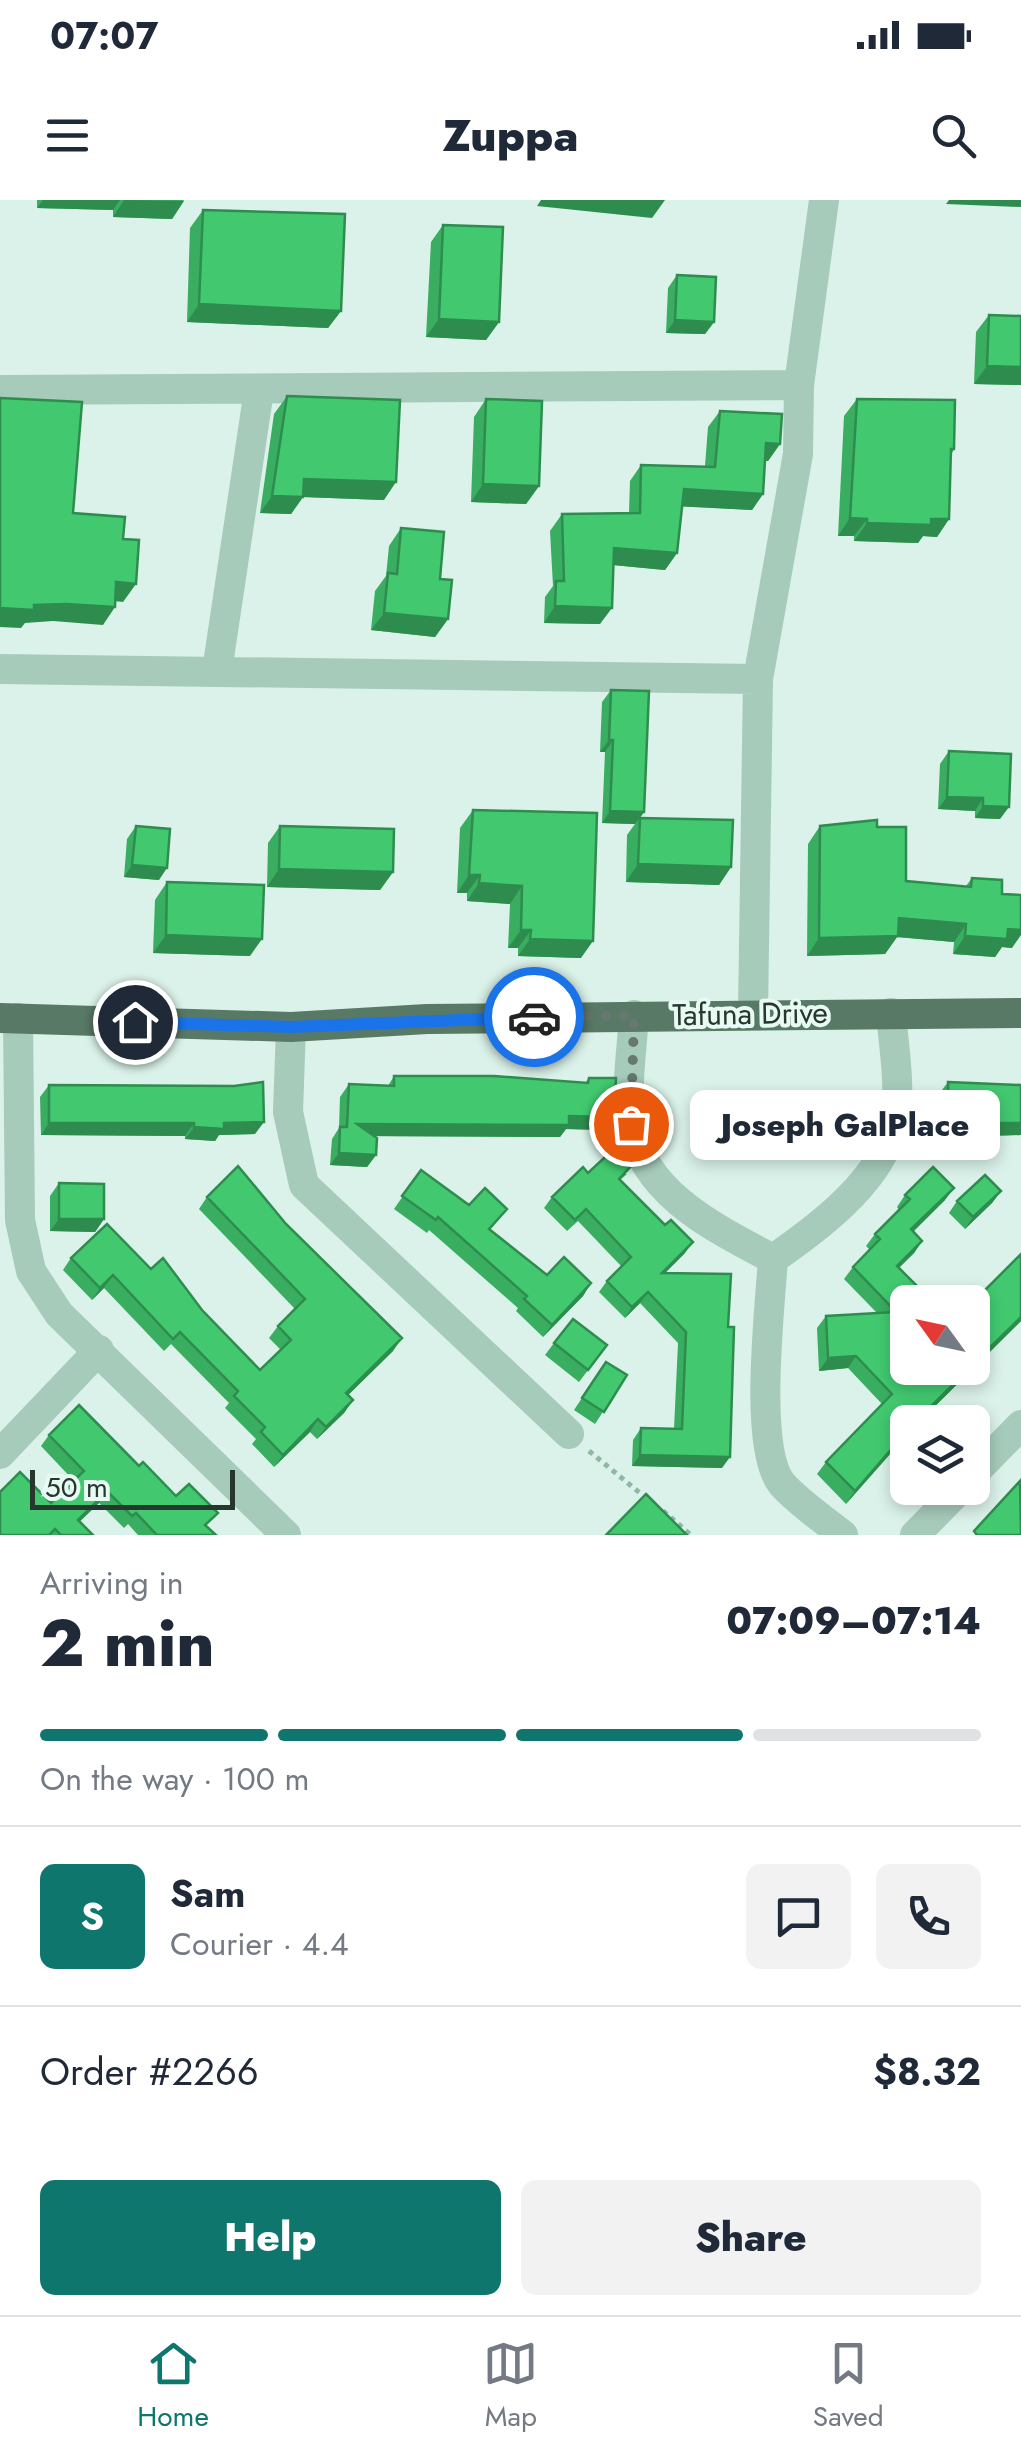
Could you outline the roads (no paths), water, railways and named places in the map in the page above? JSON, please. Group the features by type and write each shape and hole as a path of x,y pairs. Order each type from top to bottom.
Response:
{"main road":[{"name":"Tafuna Drive","path":"9,1018 291,1027 753,1013 1021,1013"}],"street":[{"path":"753,1013 758,679 798,454 799,385 824,200"},
{"path":"0,390 799,385"},
{"path":"217,671 259,390"},
{"path":"0,668 758,679"},
{"path":"773,1259 800,1241 877,1164 892,1135 896,1087 892,1013"},
{"path":"634,1016 631,1124 642,1152 664,1188 705,1223 773,1259"},
{"path":"9,1018 20,1220 31,1270 59,1314 286,1535"},
{"path":"291,1027 288,1112 304,1185 569,1434"},
{"path":"773,1259 766,1420 771,1455 780,1482 843,1535"},
{"path":"0,1454 100,1350"},
{"path":"990,1457 1021,1425"},
{"path":"915,1535 944,1505"}],"place":[{"name":"Joseph GalPlace","path":"631,1124"}]}
